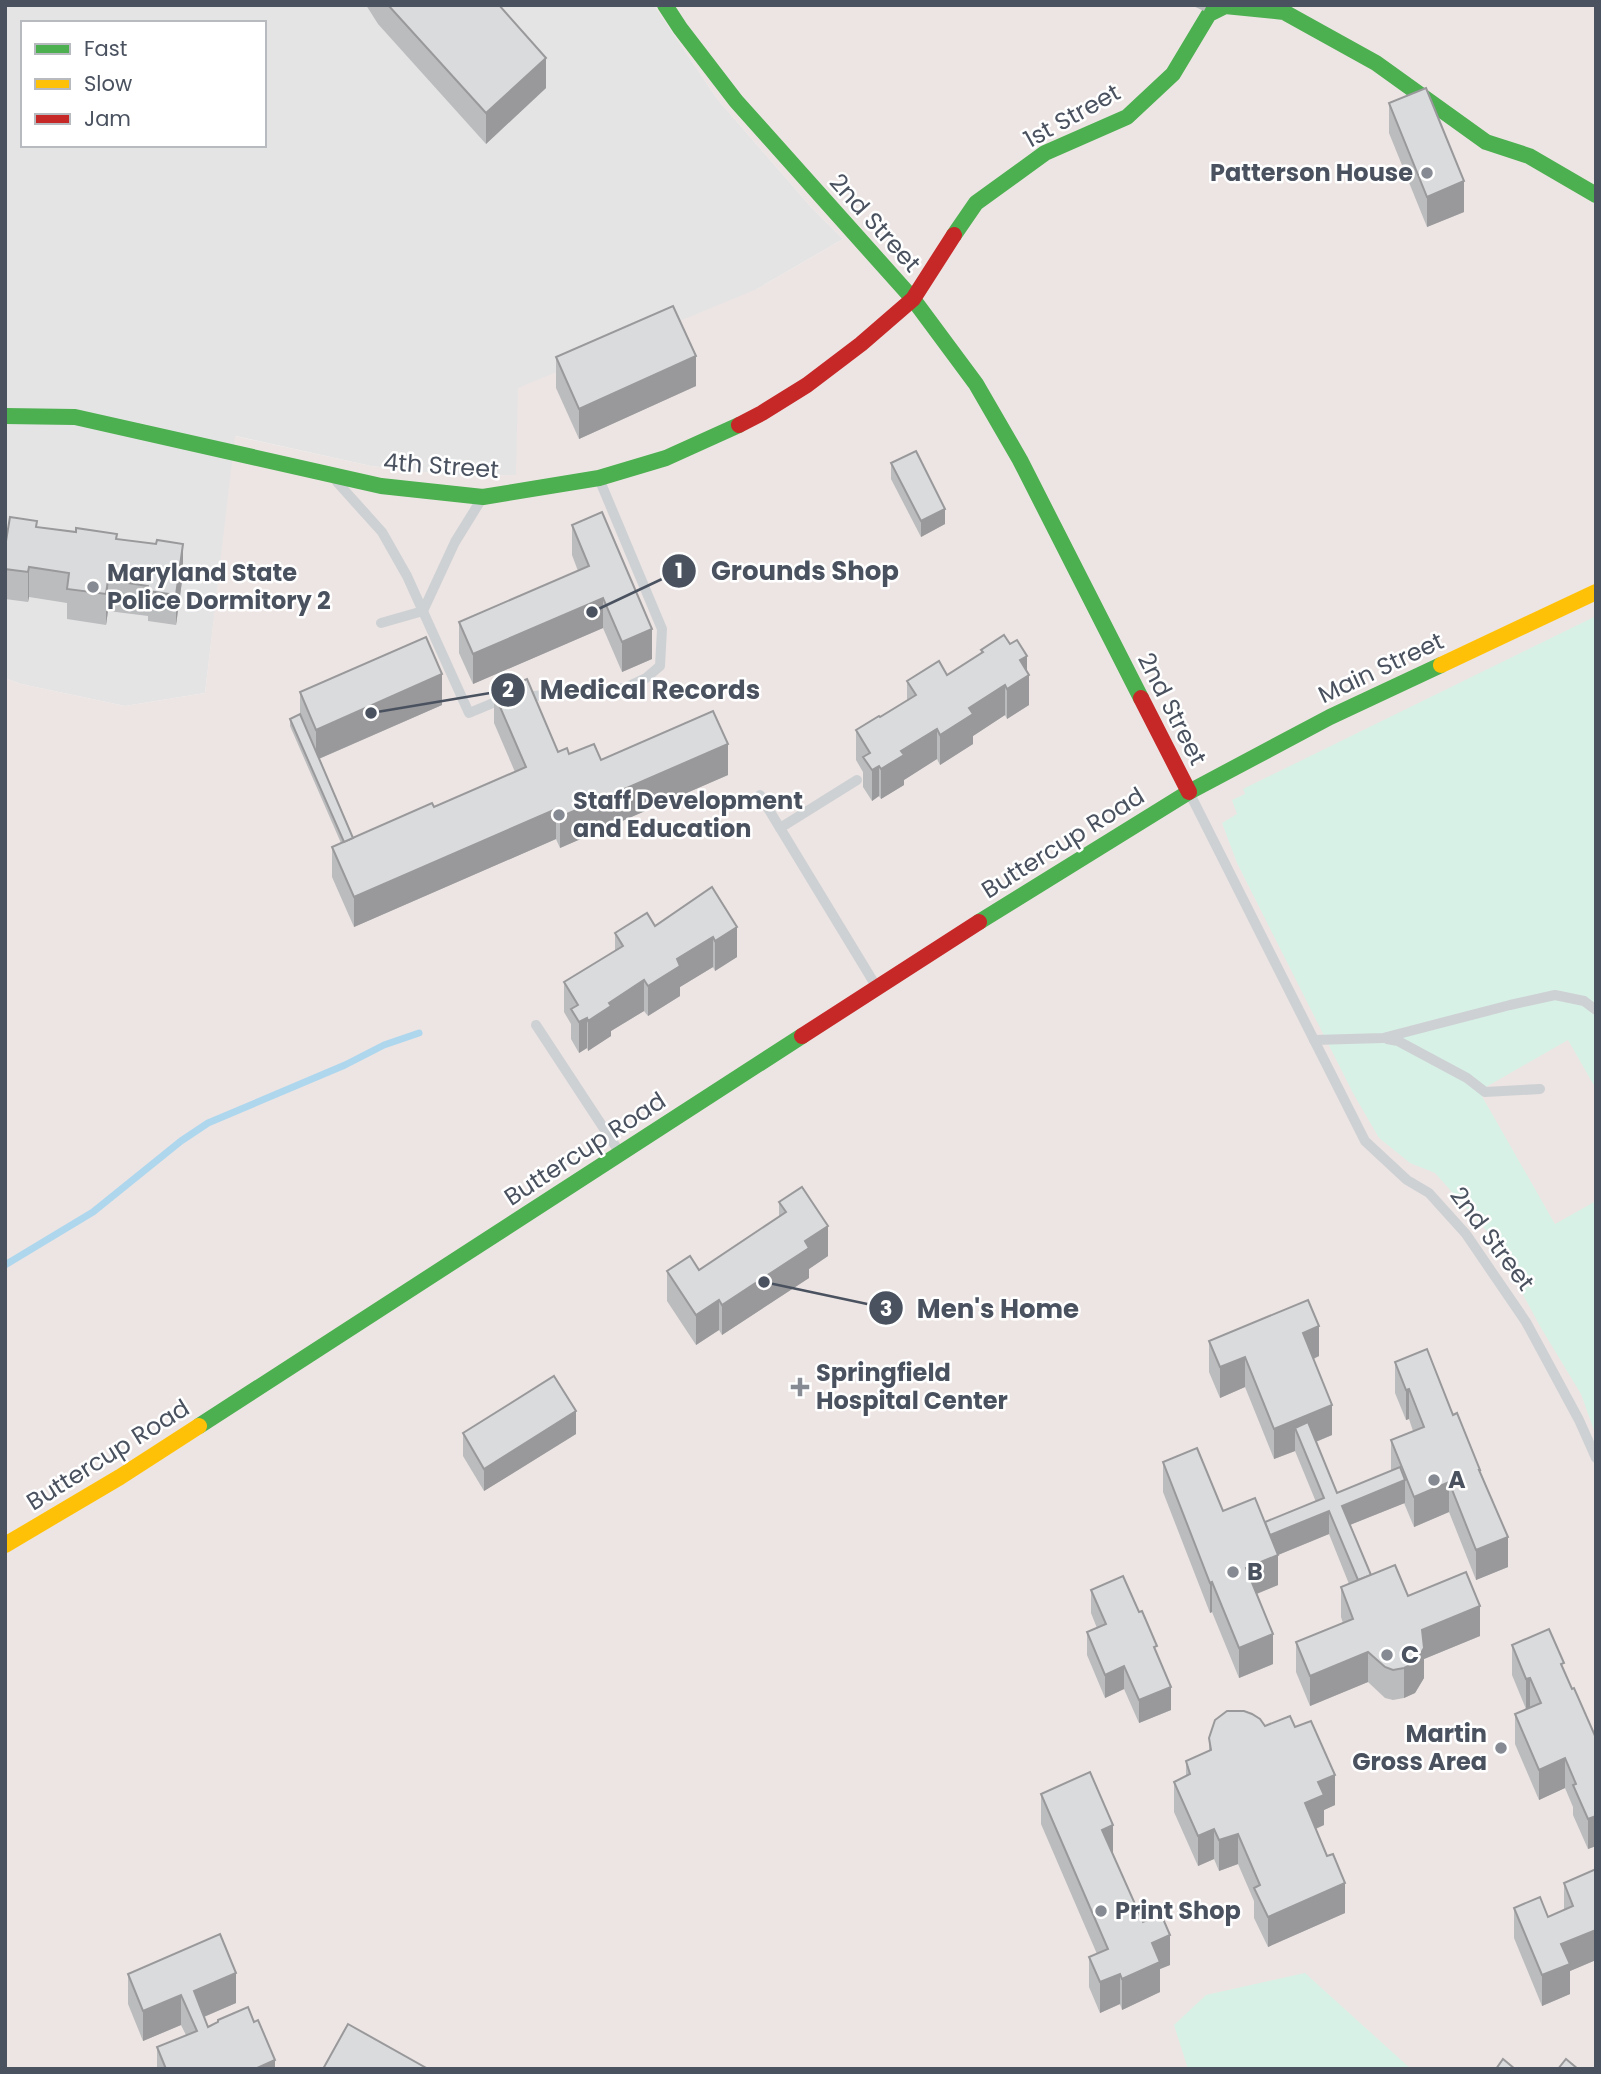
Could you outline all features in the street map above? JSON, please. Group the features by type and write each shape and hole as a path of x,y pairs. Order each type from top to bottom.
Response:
{"street":[{"name":"2nd Street","path":"665,5 736,101 913,299 976,384 1020,460 1189,792"},
{"name":"1st Street","path":"913,299 976,203 1045,153 1127,117 1173,74 1209,14 1225,6 1284,12 1376,63 1486,142 1529,156 1596,195"},
{"name":"4th Street","path":"5,416 75,417 381,486 483,497 599,478 666,458 711,439 762,413 807,385 861,344 913,299"},
{"name":"Main Street","path":"1189,792 1307,728 1596,592"},
{"name":"Buttercup Road","path":"5,1545 120,1477 1033,887 1189,792"}],"lane":[{"path":"329,474 382,532 407,576 469,713 503,698 625,688 646,678 660,666 662,629 599,478"},
{"path":"381,623 423,611 455,542 483,497"},
{"path":"780,828 857,780"},
{"name":"2nd Street","path":"1189,792 1365,1140 1407,1180 1429,1193 1466,1234 1519,1311 1579,1420 1596,1458"},
{"path":"760,795 877,987"},
{"path":"1382,1038 1510,1004 1555,995 1584,1001 1596,1010"},
{"path":"536,1026 620,1153"},
{"path":"1314,1040 1382,1038 1398,1041 1466,1078 1485,1092 1540,1089"}],"shaded area":[{"path":"5,5 654,5 718,100 812,208 843,239 757,289 516,475 459,476 371,466 236,436 205,693 125,706 21,684 5,678"},
{"name":"Springfield Hospital Center","path":"654,5 1596,5 1596,2069 5,2069 5,678 21,684 125,706 205,693 235,436 371,466 459,476 516,475 518,388 757,289 843,239 812,208 718,100"}],"green space":[{"path":"1596,616 1596,1089 1568,1040 1479,1091 1555,1224 1596,1201 1596,1436 1581,1394 1541,1328 1492,1237 1435,1173 1410,1163 1379,1138 1353,1093 1237,863 1222,823 1237,814 1232,800 1245,794 1243,789"},
{"path":"1305,1973 1411,2069 1188,2069 1174,2025 1206,1995"}],"building":[{"path":"388,5 499,5 546,58 486,113"},
{"path":"1426,88 1464,181 1427,197 1389,103"},
{"path":"673,306 696,356 579,409 556,357"},
{"path":"916,451 945,509 921,521 891,463"},
{"path":"602,512 652,629 622,642 603,598 473,654 459,622 589,566 572,525"},
{"path":"10,517 37,521 36,527 76,532 76,528 117,534 116,539 183,544 176,595 148,591 148,586 108,580 106,594 67,589 69,573 29,567 28,572 5,569 5,547"},
{"path":"1004,635 1010,644 1017,640 1027,656 1020,660 1029,675 1007,689 1005,685 969,708 973,714 940,735 937,729 901,751 904,755 881,769 879,766 872,770 863,757 870,753 856,730 916,695 907,681 939,661 947,675"},
{"path":"426,637 442,674 316,730 300,692"},
{"path":"527,679 558,752 567,748 569,754 594,744 601,760 713,711 728,744 560,817 556,809 354,897 332,847 432,803 434,807 526,767 494,693"},
{"path":"300,714 353,838 344,842 290,719"},
{"path":"712,887 737,927 715,941 713,937 677,959 680,966 648,986 644,980 609,1003 611,1006 588,1021 587,1018 579,1022 571,1009 578,1005 564,982 623,946 615,933 647,913 655,926"},
{"path":"802,1187 828,1226 805,1241 809,1248 722,1305 719,1300 696,1315 667,1271 690,1256 699,1270 786,1212 779,1202"},
{"path":"1308,1300 1319,1326 1303,1333 1332,1405 1274,1429 1245,1357 1220,1367 1209,1341"},
{"path":"1427,1349 1453,1415 1457,1413 1508,1537 1476,1550 1449,1482 1414,1497 1391,1440 1424,1427 1395,1362"},
{"path":"554,1376 576,1411 484,1469 463,1433"},
{"path":"1308,1422 1337,1493 1400,1467 1405,1480 1342,1506 1371,1575 1358,1580 1329,1511 1270,1535 1265,1522 1324,1498 1295,1428"},
{"name":"B","path":"1197,1448 1223,1511 1255,1498 1278,1555 1246,1568 1273,1634 1239,1648 1212,1582 1210,1583 1163,1462"},
{"path":"1395,1565 1408,1596 1466,1572 1480,1606 1422,1630 1424,1648 1415,1663 1404,1668 1393,1670 1385,1667 1368,1652 1310,1676 1296,1642 1353,1619 1341,1587"},
{"path":"1123,1576 1139,1612 1142,1611 1171,1687 1139,1700 1124,1666 1105,1675 1087,1632 1106,1624 1091,1590"},
{"path":"1549,1629 1564,1663 1561,1664 1596,1738 1596,1816 1588,1819 1565,1758 1539,1770 1515,1714 1541,1703 1530,1678 1526,1679 1512,1645"},
{"path":"1227,1711 1252,1714 1265,1726 1290,1716 1295,1727 1311,1721 1335,1775 1318,1782 1324,1795 1305,1803 1327,1856 1333,1854 1345,1883 1268,1917 1254,1888 1260,1885 1238,1834 1219,1840 1214,1829 1198,1836 1174,1782 1190,1774 1186,1761 1211,1750 1209,1738 1215,1720"},
{"name":"Print Shop","path":"1090,1772 1113,1825 1102,1830 1143,1922 1161,1914 1170,1935 1152,1943 1160,1962 1122,1979 1120,1974 1100,1982 1089,1957 1108,1949 1041,1794"},
{"path":"1596,1869 1596,1930 1561,1944 1570,1964 1542,1975 1514,1908 1540,1897 1548,1917 1573,1906 1564,1883"},
{"path":"220,1934 236,1973 194,1991 208,2027 248,2007 254,2022 258,2020 275,2060 255,2069 166,2069 157,2047 197,2031 181,1995 143,2011 128,1974"},
{"path":"348,2024 428,2069 323,2069"},
{"path":"1503,2059 1515,2069 1496,2069"},
{"path":"1566,2059 1578,2069 1558,2069"}],"waterway":[{"path":"5,1265 93,1212 181,1141 208,1123 345,1065 384,1045 419,1033"}],"traffic: fast":[{"path":"665,5 736,101 913,299 976,384 1020,460 1141,698"},
{"path":"954,235 976,203 1045,153 1127,117 1173,74 1209,14 1225,6 1284,12 1376,63 1486,142 1529,156 1596,195"},
{"path":"5,416 75,417 381,486 483,497 599,478 666,458 739,425"},
{"path":"979,922 1189,792 1330,717 1441,665"},
{"path":"199,1426 802,1036"}],"traffic: slow":[{"path":"1441,665 1596,592"},
{"path":"5,1545 120,1477 199,1426"}],"traffic: jam":[{"path":"739,425 807,385 861,344 913,299 954,235"},
{"path":"1141,698 1189,792"},
{"path":"802,1036 979,922"}],"place":[{"name":"Patterson House","path":"1427,173"},
{"name":"Maryland State Police Dormitory 2","path":"93,587"},
{"name":"Grounds Shop","path":"592,612"},
{"name":"Medical Records","path":"371,713"},
{"name":"Staff Development and Education","path":"559,815"},
{"name":"Men's Home","path":"764,1282"},
{"name":"Springfield Hospital Center","path":"800,1387"},
{"name":"A","path":"1434,1480"},
{"name":"B","path":"1233,1572"},
{"name":"C","path":"1387,1655"},
{"name":"Martin Gross Area","path":"1501,1748"},
{"name":"Print Shop","path":"1101,1911"}]}
